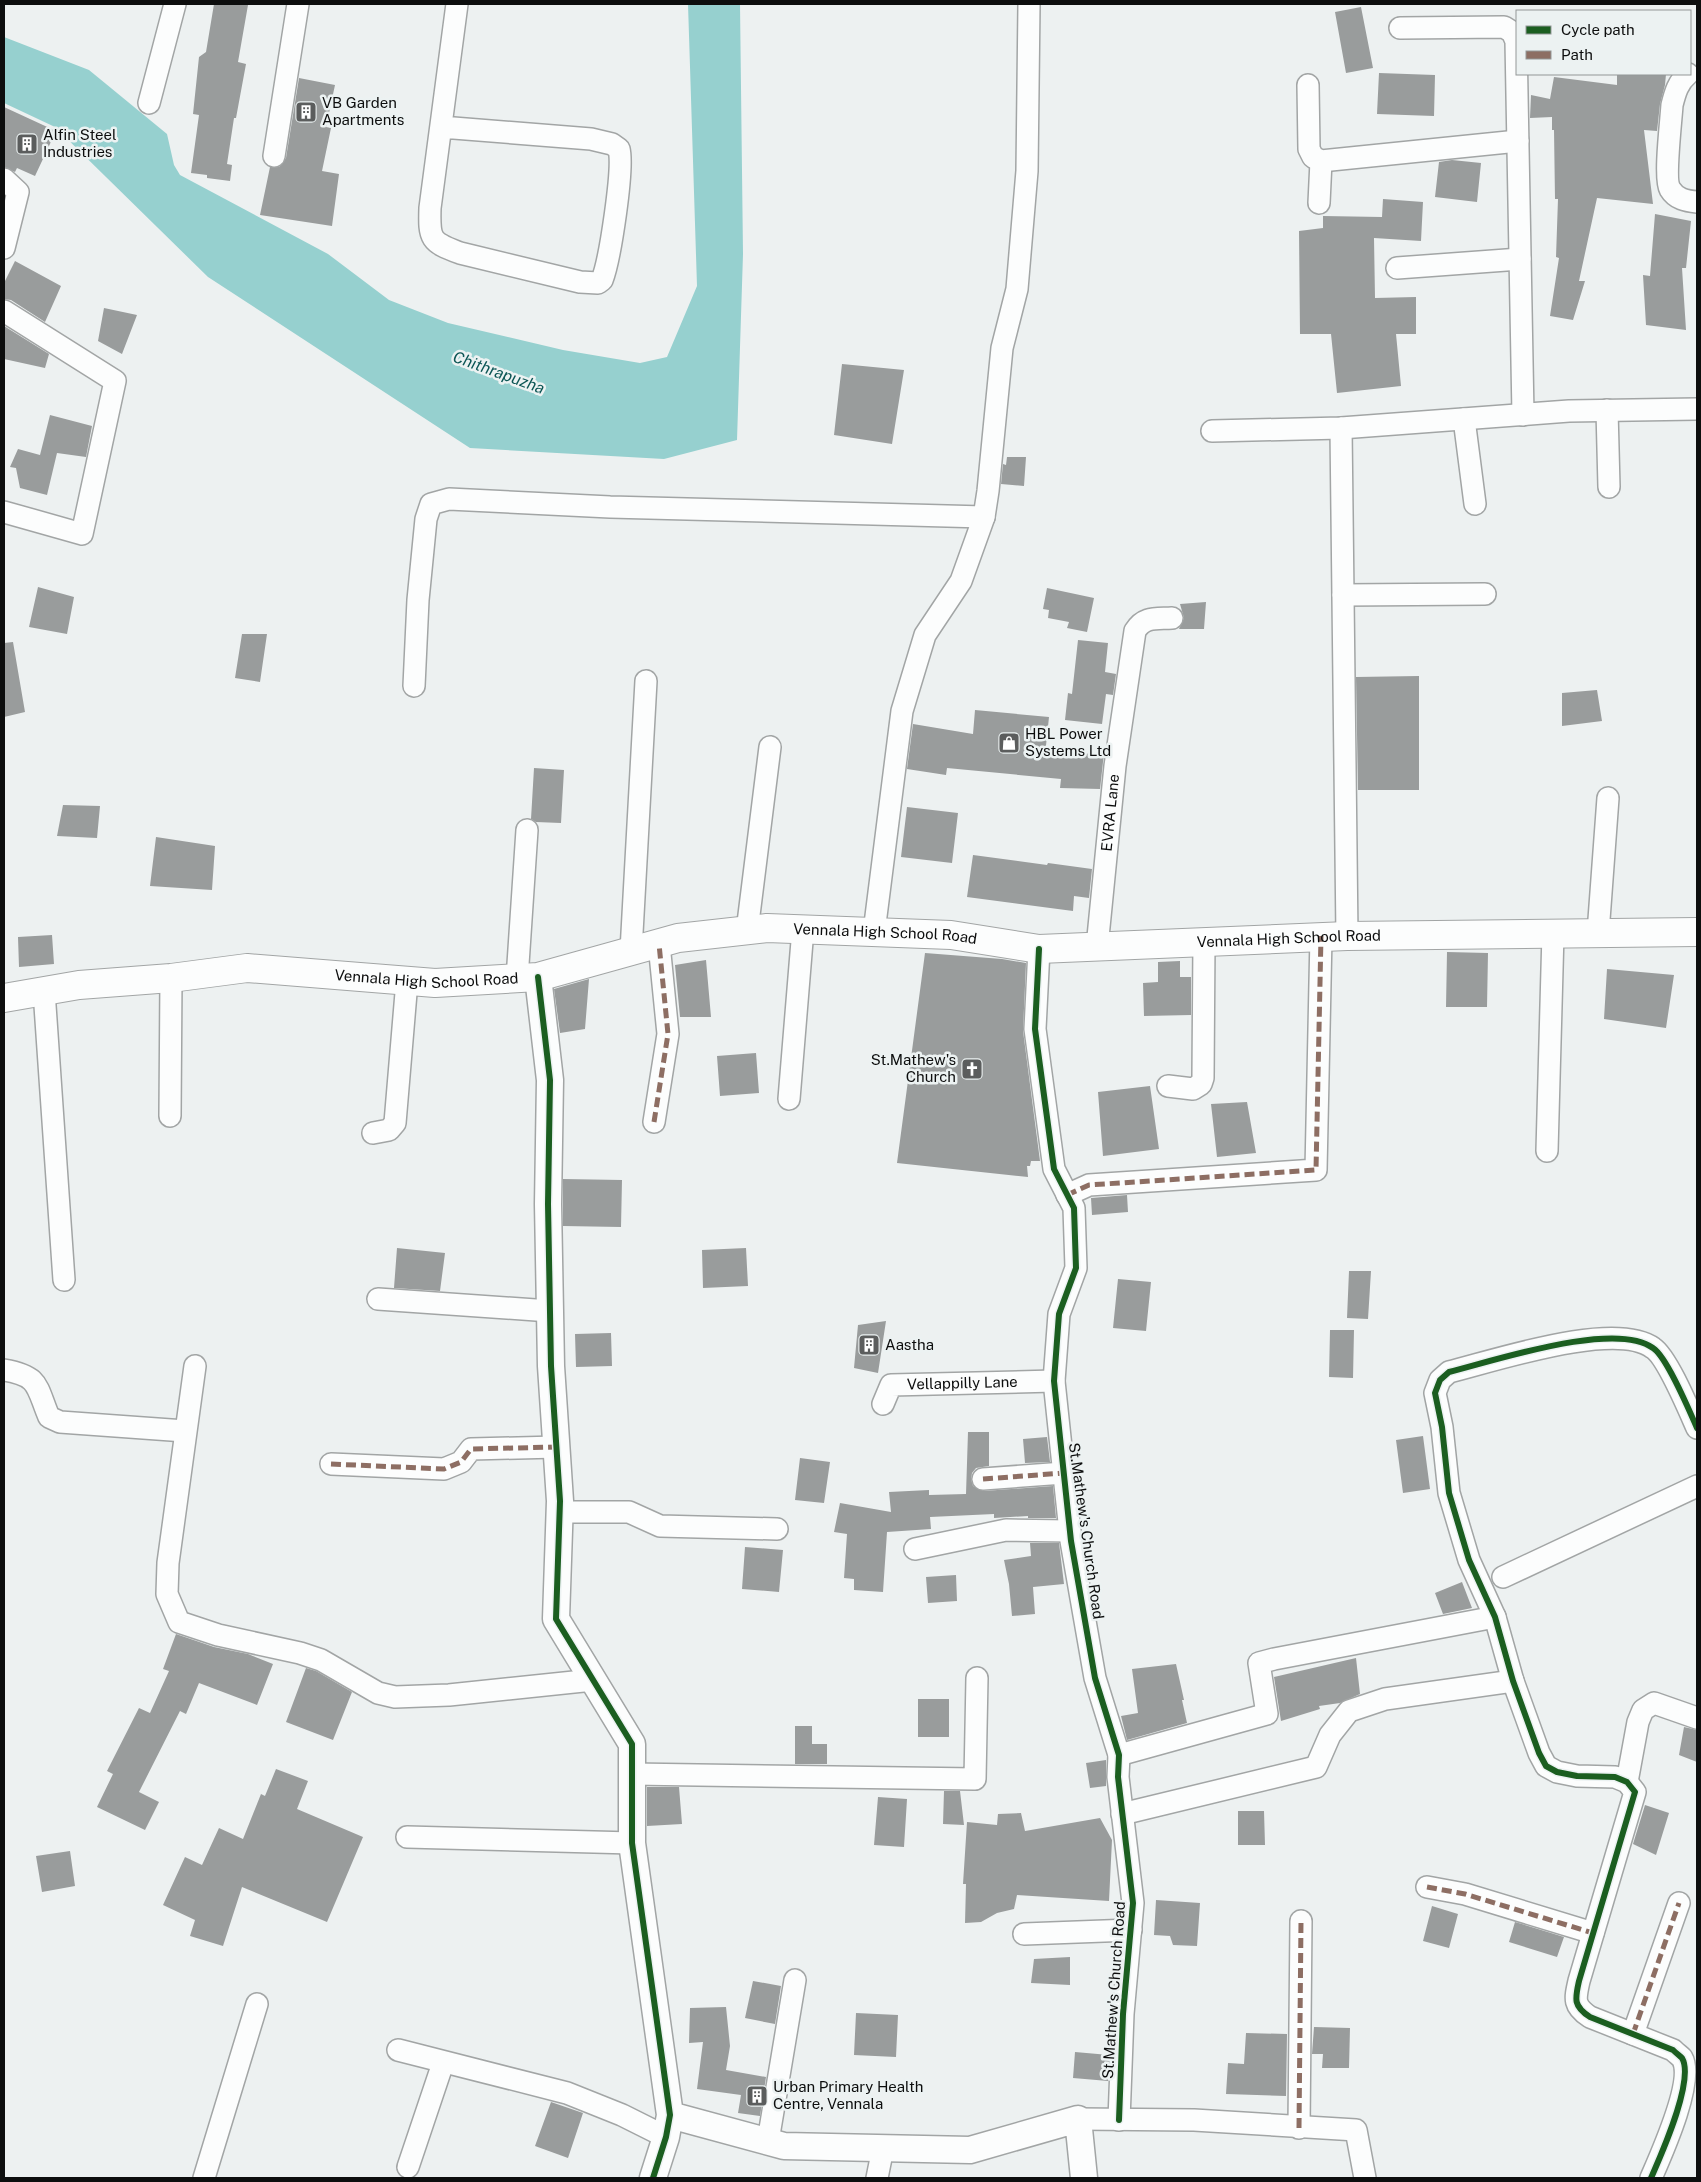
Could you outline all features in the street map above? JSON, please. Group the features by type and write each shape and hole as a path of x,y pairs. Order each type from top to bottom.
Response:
{"main road":[{"name":"Vennala High School Road","path":"4,998 79,985 171,978 247,968 435,983 528,978 678,938 767,928 951,934 1040,949 1334,936 1697,932"}],"street":[{"path":"149,103 175,4"},
{"path":"274,156 298,4"},
{"path":"441,127 591,139 612,144 619,148 622,163 620,180 602,280 598,283 580,282 460,253 437,243 429,230 441,127 457,4"},
{"path":"874,932 902,711 925,635 961,581 984,517 1002,348 1017,289 1028,171 1029,4"},
{"path":"1400,28 1504,27 1512,32 1516,41"},
{"path":"1517,75 1523,415"},
{"path":"1687,75 1682,79 1674,94 1668,182 1670,189 1677,197 1686,201 1697,202"},
{"path":"1308,85 1309,149 1313,157 1321,161 1518,141"},
{"path":"1320,203 1321,161"},
{"path":"4,179 18,192 4,248"},
{"path":"1397,268 1520,259"},
{"path":"4,311 114,381 82,534 4,512"},
{"path":"1212,431 1341,428 1607,410 1697,409"},
{"path":"1607,410 1609,487"},
{"path":"1464,419 1474,504"},
{"path":"1068,1195 1088,1185 1316,1170 1334,936 1343,595 1341,428"},
{"path":"414,686 418,600 426,519 431,504 449,498 610,507 984,517"},
{"path":"1343,595 1485,594"},
{"name":"EVRA Lane","path":"1097,947 1115,766 1135,631 1140,623 1148,619 1172,618"},
{"path":"631,951 646,681"},
{"path":"747,931 770,747"},
{"path":"1598,933 1608,798"},
{"path":"527,830 528,978 550,1080 548,1204 550,1366 560,1512 556,1619 632,1744 632,1843 668,2126 653,2178"},
{"path":"789,1099 803,929"},
{"path":"1547,1150 1553,933"},
{"path":"1168,1086 1193,1089 1201,1084 1203,1078 1204,941"},
{"path":"654,1122 668,1034 659,944"},
{"name":"St.Mathew's Church Road","path":"1040,949 1035,1029 1054,1169 1074,1208 1076,1268 1059,1314 1054,1381 1070,1532 1095,1678 1119,1755 1118,1777 1133,1904 1123,2014 1119,2120"},
{"path":"170,1116 171,978"},
{"path":"373,1133 389,1130 395,1123 408,981"},
{"path":"44,991 64,1280"},
{"path":"378,1299 550,1311"},
{"path":"1651,2178 1685,2085 1684,2068 1690,2056 1590,2017 1580,2010 1575,1998 1593,1933 1632,1809 1635,1792 1627,1782 1615,1777 1577,1776 1557,1772 1546,1766 1539,1753 1513,1681 1495,1617 1469,1560 1450,1494 1442,1427 1435,1393 1440,1380 1449,1372 1588,1339 1616,1338 1636,1341 1654,1348 1663,1360 1697,1428"},
{"path":"195,1366 168,1564 166,1594 179,1622 218,1635 300,1653 321,1660 369,1688 395,1697 449,1695 593,1680"},
{"path":"4,1370 23,1373 35,1382 49,1417 60,1422 185,1431"},
{"name":"Vellappilly Lane","path":"884,1404 891,1385 1054,1381"},
{"path":"330,1464 444,1470 461,1462 471,1448 556,1447"},
{"path":"983,1479 1064,1473"},
{"path":"1504,1577 1697,1486"},
{"path":"560,1512 629,1512 660,1526 777,1529"},
{"path":"915,1550 1006,1530 1070,1532"},
{"path":"1119,1755 1267,1714 1259,1664 1274,1659 1495,1617"},
{"path":"632,1774 975,1779 977,1678"},
{"path":"1122,1814 1316,1766 1330,1735 1349,1711 1385,1699 1513,1681"},
{"path":"1627,1782 1638,1722 1643,1710 1654,1703 1697,1718"},
{"path":"407,1837 632,1843"},
{"path":"1427,1887 1465,1894 1593,1933"},
{"path":"1633,2034 1679,1903"},
{"path":"1299,2128 1301,1921"},
{"path":"1024,1934 1131,1930"},
{"path":"768,2141 795,1980"},
{"path":"204,2178 257,2004"},
{"path":"398,2050 584,2099 622,2115 668,2126 768,2141 784,2146 970,2150 1078,2119 1194,2120 1299,2128 1356,2130 1365,2178"},
{"path":"408,2167 443,2063"},
{"path":"1078,2119 1084,2178"},
{"path":"877,2178 883,2148"}],"water":[{"name":"Chithrapuzha","path":"688,4 740,4 743,254 737,440 664,459 470,448 208,277 55,127 4,103 4,37 89,70 167,134 174,165 180,175 328,254 389,300 448,323 563,350 640,363 667,357 697,286"}],"building":[{"path":"214,4 248,5 238,62 246,64 236,118 234,118 227,164 232,165 230,181 207,178 207,175 191,173 199,115 193,114 199,57 206,52"},
{"path":"1361,7 1373,68 1346,73 1335,12"},
{"path":"1379,73 1435,75 1434,116 1377,114"},
{"path":"1617,75 1666,75 1657,131 1644,130 1653,204 1597,198 1579,281 1585,281 1573,320 1550,316 1559,258 1556,257 1558,199 1555,199 1554,130 1552,130 1552,117 1530,118 1531,95 1550,99 1554,77 1617,85"},
{"path":"299,78 335,85 326,127 331,128 322,171 339,174 332,226 260,215 270,167 279,167 286,158"},
{"name":"Alfin Steel Industries","path":"4,107 56,131 35,176 17,168 15,172 4,167"},
{"path":"1452,160 1481,163 1477,202 1435,197 1439,162"},
{"path":"1383,199 1423,202 1421,241 1374,238 1375,298 1416,297 1416,334 1396,334 1401,386 1337,393 1331,334 1300,334 1299,231 1323,228 1323,216 1382,217"},
{"path":"1655,214 1691,221 1686,268 1682,268 1686,330 1646,325 1643,275 1650,276"},
{"path":"15,261 61,286 45,322 11,300 4,299 4,283"},
{"path":"104,308 137,315 122,354 98,341"},
{"path":"4,326 49,354 45,368 4,359"},
{"path":"842,364 904,370 892,444 834,435"},
{"path":"50,415 92,426 86,457 57,453 47,495 20,488 16,468 10,467 18,449 40,455"},
{"path":"1007,457 1026,457 1024,486 1001,484 1003,464 1006,465"},
{"path":"38,587 74,597 67,634 29,627"},
{"path":"1047,588 1094,598 1087,632 1067,628 1069,622 1048,618 1049,610 1043,609"},
{"path":"1206,602 1204,629 1179,629 1184,618 1180,604"},
{"path":"242,634 267,634 260,682 235,678"},
{"path":"1078,640 1108,643 1105,672 1116,674 1113,695 1106,694 1102,724 1065,720 1068,693 1072,694"},
{"path":"13,642 25,712 4,717 4,643"},
{"path":"1419,676 1419,790 1358,790 1356,677"},
{"path":"1597,690 1602,721 1562,726 1562,693"},
{"path":"975,710 1049,717 1045,755 1104,753 1100,789 1060,788 1061,779 947,768 946,775 907,769 913,724 973,734"},
{"path":"534,768 564,770 561,823 536,822 531,819"},
{"path":"63,805 100,806 97,838 57,836"},
{"path":"907,807 958,813 952,863 901,857"},
{"path":"156,837 215,846 212,890 150,886"},
{"path":"973,855 1092,869 1089,898 1074,896 1073,911 967,897"},
{"path":"52,935 54,964 19,967 18,937"},
{"path":"1447,952 1488,953 1487,1007 1446,1007"},
{"name":"St.Mathew's Church","path":"925,953 1002,959 1026,963 1023,1031 1040,1161 1031,1161 1030,1166 1027,1166 1028,1177 897,1163"},
{"path":"706,960 711,1017 680,1017 675,965"},
{"path":"1180,961 1180,977 1191,977 1191,1015 1144,1016 1143,983 1158,982 1158,962"},
{"path":"1607,969 1674,975 1666,1028 1604,1019"},
{"path":"589,979 585,1029 560,1033 554,989"},
{"path":"756,1053 759,1093 720,1096 717,1056"},
{"path":"1150,1086 1159,1149 1103,1156 1098,1092"},
{"path":"1247,1102 1256,1153 1217,1157 1211,1104"},
{"path":"563,1179 622,1180 621,1227 563,1226"},
{"path":"1127,1195 1128,1212 1092,1215 1091,1198"},
{"path":"397,1248 445,1253 440,1291 394,1288"},
{"path":"746,1248 748,1286 703,1288 702,1250"},
{"path":"1349,1271 1371,1271 1368,1319 1347,1318"},
{"path":"1118,1279 1151,1282 1146,1331 1113,1328"},
{"name":"Aastha","path":"886,1321 878,1373 854,1368 858,1325"},
{"path":"1330,1330 1354,1330 1353,1378 1329,1377"},
{"path":"611,1333 612,1366 576,1367 575,1334"},
{"path":"968,1432 989,1432 989,1466 976,1468 972,1473 973,1486 984,1491 1053,1486 1056,1518 1028,1518 1028,1516 994,1518 994,1514 930,1517 931,1529 887,1532 883,1592 854,1590 854,1579 844,1578 847,1534 834,1532 840,1503 891,1512 889,1492 929,1490 929,1495 966,1494"},
{"path":"1423,1436 1430,1489 1403,1493 1396,1440"},
{"path":"1047,1437 1050,1462 1025,1463 1023,1439"},
{"path":"800,1458 830,1462 824,1503 795,1500"},
{"path":"1030,1543 1059,1543 1064,1584 1033,1587 1035,1614 1012,1616 1009,1584 1004,1560 1031,1556"},
{"path":"745,1547 783,1550 779,1592 742,1589"},
{"path":"956,1575 957,1601 928,1603 926,1577"},
{"path":"1462,1582 1472,1608 1443,1614 1435,1593"},
{"path":"176,1634 214,1647 248,1654 273,1664 257,1705 199,1683 186,1714 180,1711 139,1792 159,1802 145,1830 97,1807 113,1774 107,1771 139,1708 150,1713 169,1671 163,1669"},
{"path":"1356,1658 1360,1694 1340,1703 1319,1706 1320,1709 1281,1721 1274,1677"},
{"path":"1176,1664 1187,1723 1127,1740 1121,1716 1138,1713 1132,1669"},
{"path":"306,1668 316,1671 352,1692 333,1740 286,1722"},
{"path":"918,1699 949,1699 949,1737 918,1737"},
{"path":"795,1726 812,1726 812,1744 827,1744 827,1764 795,1764"},
{"path":"1684,1727 1697,1730 1697,1762 1679,1755"},
{"path":"1106,1760 1106,1786 1090,1788 1086,1763"},
{"path":"276,1769 308,1781 297,1809 363,1837 327,1922 242,1887 223,1946 190,1936 195,1920 163,1905 185,1857 202,1865 219,1828 243,1839 261,1794 265,1796"},
{"path":"647,1787 679,1787 682,1824 647,1826"},
{"path":"944,1791 960,1791 964,1825 943,1824"},
{"path":"878,1797 907,1799 904,1847 874,1845"},
{"path":"1645,1805 1669,1813 1656,1855 1633,1844"},
{"path":"1238,1811 1264,1811 1265,1845 1238,1845"},
{"path":"1021,1813 1025,1831 1100,1818 1112,1840 1109,1901 1017,1895 1014,1909 997,1913 981,1922 965,1923 966,1884 963,1884 967,1822 997,1825 998,1814"},
{"path":"70,1851 75,1886 42,1892 36,1856"},
{"path":"1156,1900 1200,1903 1197,1946 1173,1945 1170,1936 1154,1935"},
{"path":"1432,1906 1458,1914 1449,1948 1423,1941"},
{"path":"1515,1922 1564,1937 1557,1957 1509,1942"},
{"path":"1070,1957 1070,1985 1031,1983 1034,1959"},
{"path":"753,1981 781,1986 775,2024 745,2018"},
{"path":"726,2007 730,2046 726,2070 766,2077 760,2116 738,2113 741,2095 697,2089 703,2042 689,2043 690,2008"},
{"path":"856,2013 898,2015 896,2057 854,2055"},
{"path":"1314,2027 1350,2028 1349,2068 1322,2068 1323,2054 1312,2054"},
{"path":"1246,2033 1287,2034 1286,2096 1226,2094 1228,2063 1244,2064"},
{"path":"1075,2052 1109,2055 1108,2081 1073,2078"},
{"path":"551,2102 583,2113 568,2158 535,2146"}],"marked path":[{"path":"1067,1195 1089,1185 1316,1170 1321,936"},
{"path":"654,1122 668,1034 659,944"},
{"path":"331,1464 444,1469 461,1462 471,1449 557,1447"},
{"path":"983,1479 1064,1473"},
{"path":"1427,1887 1465,1894 1593,1933"},
{"path":"1633,2034 1679,1903"},
{"path":"1299,2128 1301,1921"}],"cycle path":[{"path":"1039,949 1035,1029 1054,1169 1074,1208 1076,1268 1059,1314 1054,1381 1071,1541 1095,1678 1119,1755 1118,1777 1133,1903 1123,2014 1119,2120"},
{"path":"538,977 550,1080 548,1204 551,1366 560,1501 556,1619 632,1744 632,1843 670,2115 666,2137 653,2178"},
{"path":"1651,2178 1669,2136 1681,2100 1685,2069 1682,2058 1673,2050 1590,2017 1578,2006 1576,1997 1579,1981 1635,1792 1627,1782 1615,1777 1577,1776 1557,1772 1546,1766 1539,1753 1513,1681 1495,1617 1469,1560 1449,1493 1442,1427 1435,1393 1440,1380 1449,1372 1523,1352 1584,1340 1611,1338 1635,1341 1653,1348 1659,1353 1677,1385 1697,1428"}],"place":[{"name":"VB Garden Apartments","path":"306,112"},
{"name":"Alfin Steel Industries","path":"27,144"},
{"name":"HBL Power Systems Ltd","path":"1009,743"},
{"name":"St.Mathew's Church","path":"972,1069"},
{"name":"Aastha","path":"869,1345"},
{"name":"Urban Primary Health Centre, Vennala","path":"757,2096"}]}
